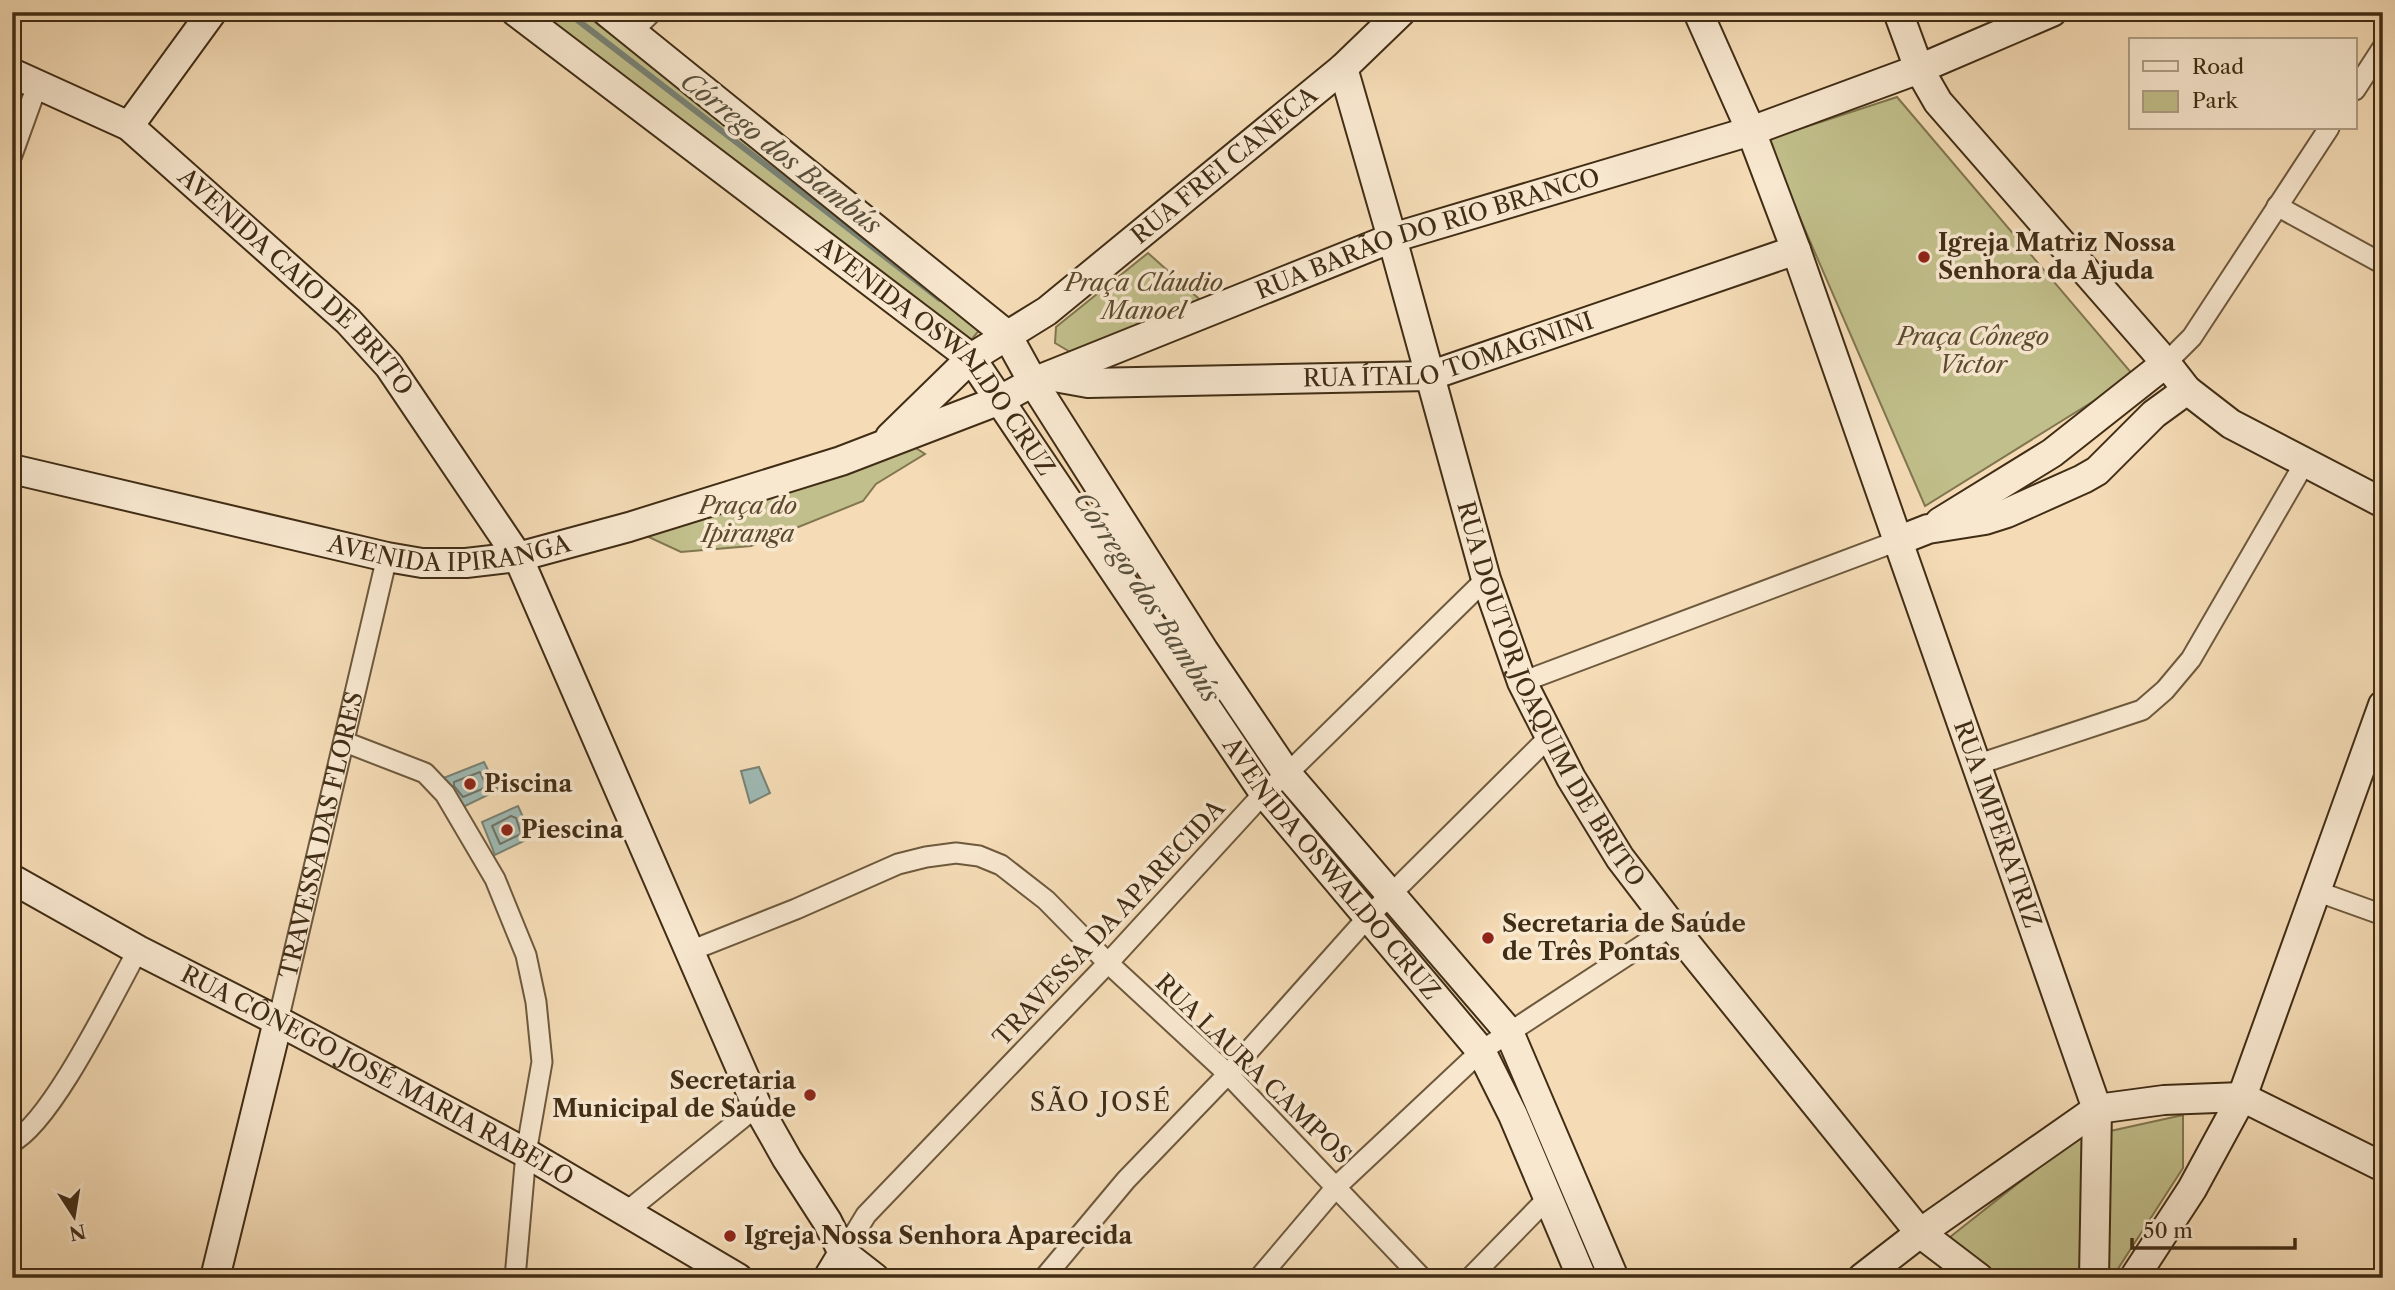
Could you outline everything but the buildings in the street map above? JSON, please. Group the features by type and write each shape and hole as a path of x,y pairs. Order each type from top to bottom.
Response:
{"street":[{"path":"129,126 212,12"},
{"name":"AVENIDA OSWALDO CRUZ","path":"516,12 971,358 1264,793 1481,1051 1513,1115 1582,1278"},
{"name":"AVENIDA OSWALDO CRUZ","path":"607,12 642,22 1007,335 1041,379 1204,651 1287,774 1509,1032 1614,1278"},
{"name":"RUA FREI CANECA","path":"971,358 1047,311 1343,68 1401,12"},
{"path":"1698,12 1751,131 1900,540"},
{"path":"1898,12 1919,69 1938,102 2187,390 2231,424 2383,503"},
{"path":"1751,131 1919,69 2052,12"},
{"path":"2359,84 2383,47"},
{"name":"RUA DOUTOR JOAQUIM DE BRITO","path":"1343,68 1486,579 1522,682 1571,778 1620,858 1672,926 1920,1233 1979,1278"},
{"path":"12,155 25,78"},
{"name":"AVENIDA CAIO DE BRITO","path":"25,78 129,126 348,321 389,366 517,557 757,1106 827,1221 843,1253"},
{"path":"1522,682 1928,529 2052,453 2166,363 2192,337 2328,130"},
{"name":"RUA BARÃO DO RIO BRANCO","path":"1084,374 1392,238 1751,131"},
{"path":"2277,206 2383,264"},
{"name":"RUA ÍTALO TOMAGNINI","path":"1041,379 1084,374 1429,376 1796,250"},
{"name":"AVENIDA IPIRANGA","path":"881,446 971,358"},
{"name":"AVENIDA IPIRANGA","path":"12,469 387,557 422,563 466,563 517,557 629,527 841,461 1000,400 1041,379"},
{"path":"1928,529 1985,520 2007,513 2090,475 2121,449 2154,414 2187,390"},
{"path":"1976,765 2142,710 2165,690 2191,659 2304,464"},
{"name":"RUA IMPERATRIZ","path":"1900,540 2097,1109"},
{"name":"TRAVESSA DAS FLORES","path":"215,1278 387,557"},
{"name":"TRAVESSA DA APARECIDA","path":"843,1253 866,1215 1108,963 1264,793 1287,774 1486,579"},
{"path":"2134,1278 2192,1189 2242,1097 2383,705"},
{"path":"1044,1278 1126,1180 1228,1073 1368,917 1550,736"},
{"path":"345,742 425,773 445,794 495,879 526,955 536,1002 542,1062 526,1153 515,1278"},
{"name":"RUA LAURA CAMPOS","path":"690,951 796,909 898,864 957,853 979,856 1001,865 1046,900 1108,963 1228,1073 1422,1278"},
{"name":"RUA CÔNEGO JOSÉ MARIA RABELO","path":"12,879 138,950 526,1153 738,1278"},
{"path":"2316,891 2383,915"},
{"path":"1259,1278 1337,1186 1481,1051 1672,926"},
{"path":"12,1142 38,1119 60,1089 138,950"},
{"path":"1862,1278 1920,1233 2097,1109 2164,1100 2242,1097 2383,1167"},
{"path":"625,1213 757,1106"},
{"path":"2094,1278 2097,1109"},
{"path":"1470,1278 1547,1199"},
{"path":"828,1278 843,1253 875,1278"}],"green space":[{"path":"538,12 582,12 985,323 968,344"},
{"name":"Praça Cônego Victor","path":"1897,97 2134,376 1925,506 1766,140"},
{"name":"Praça Cláudio Manoel","path":"1148,253 1207,306 1077,356 1055,343 1056,327"},
{"name":"Praça do Ipiranga","path":"916,448 925,454 876,484 863,501 751,546 681,552 629,528 890,452"},
{"path":"2183,1115 2183,1168 2112,1278 1986,1278 1945,1241 2074,1139"}],"water":[{"name":"Piscina","path":"484,762 498,790 461,808 441,779"},
{"path":"759,767 770,793 750,803 741,771"},
{"name":"Piescina","path":"518,806 532,837 495,855 482,822"}],"waterway":[{"name":"Córrego dos Bambús","path":"567,12 940,299"}],"place":[{"name":"Igreja Matriz Nossa Senhora da Ajuda","path":"1924,257"},
{"name":"Piscina","path":"470,784"},
{"name":"Piescina","path":"507,830"},
{"name":"Secretaria de Saúde de Três Pontas","path":"1488,938"},
{"name":"Secretaria Municipal de Saúde","path":"810,1095"},
{"name":"Igreja Nossa Senhora Aparecida","path":"730,1236"}],"district":[{"name":"SÃO JOSÉ","path":"1101,1102"}]}
